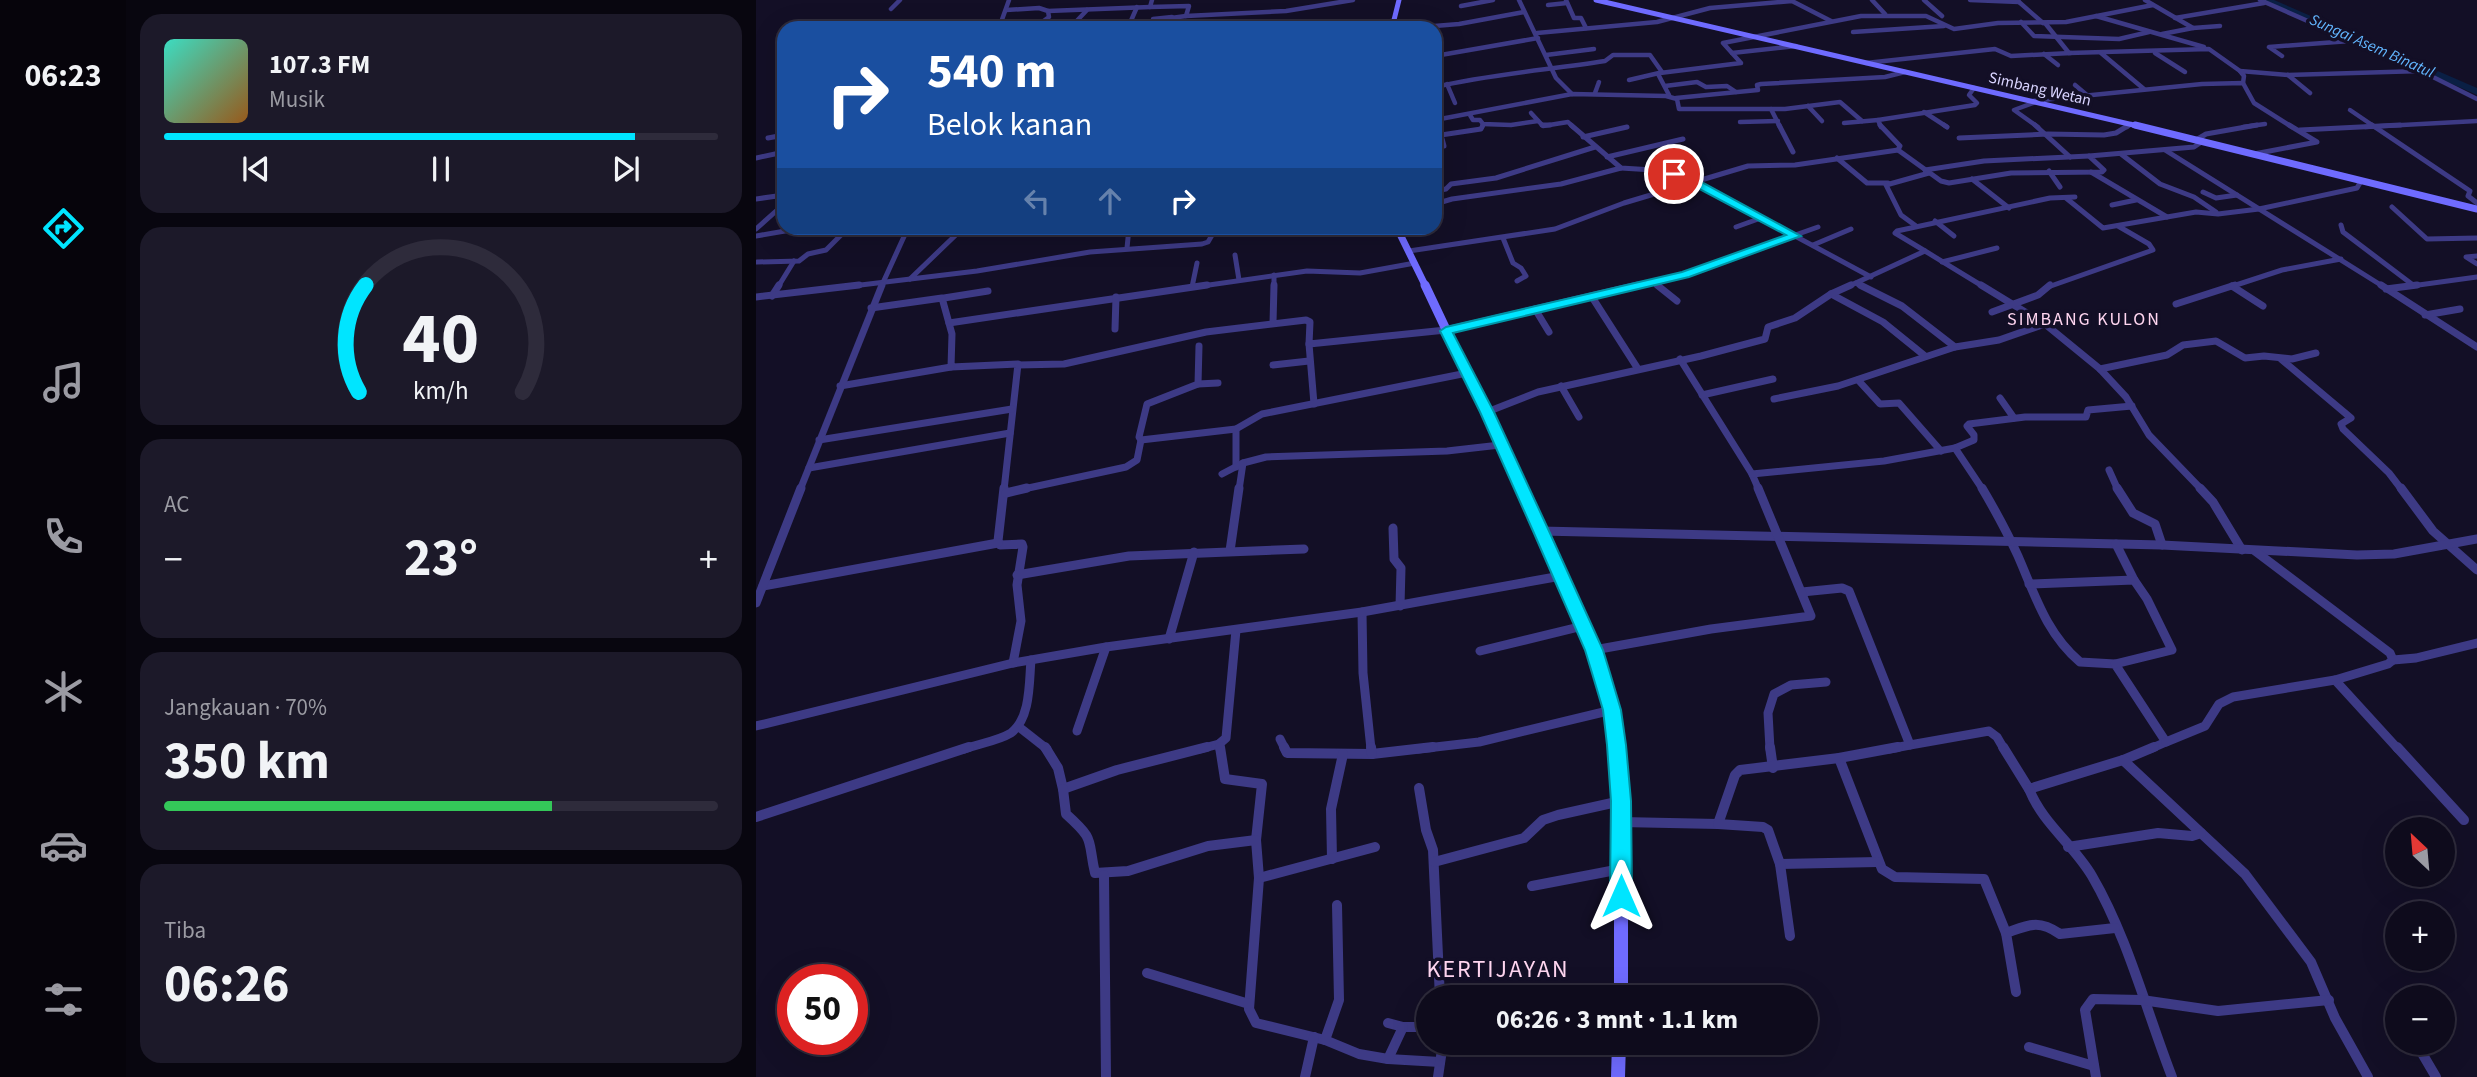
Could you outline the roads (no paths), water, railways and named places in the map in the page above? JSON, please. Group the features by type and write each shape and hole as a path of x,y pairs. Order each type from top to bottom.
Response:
{"street":[{"path":"891,9 900,0"},
{"path":"1002,21 1009,0"},
{"path":"1150,7 1152,0"},
{"path":"1153,19 1286,10 1353,0"},
{"path":"1394,21 1399,0"},
{"path":"1461,6 1493,0"},
{"path":"1519,0 1538,35 1552,71 1572,94"},
{"name":"Simbang Wetan","path":"1596,0 2254,153 2477,209"},
{"path":"1729,0 1737,5"},
{"path":"1872,0 1885,14"},
{"path":"1629,80 1660,73 1741,63 1722,43 1832,21 1885,14 1944,16 1924,0"},
{"path":"1970,0 2018,1 2044,23 2071,53"},
{"path":"2145,0 2193,28"},
{"path":"2260,0 2421,71 2477,99"},
{"path":"1548,5 1567,1 1574,18 1581,18 1586,28"},
{"path":"1442,55 1538,35 1676,19 1707,9 1737,5 1793,1 1832,21"},
{"path":"2175,18 2267,2"},
{"path":"1005,12 1039,8 1048,11 1188,5 1190,6 1186,16"},
{"path":"1926,16 1954,29 2021,22 2070,22 2093,15 2152,5"},
{"path":"2113,6 2122,10"},
{"path":"1131,21 1137,7"},
{"path":"1104,21 1115,9"},
{"path":"1077,21 1087,10"},
{"path":"1043,21 1048,17 1048,11"},
{"path":"1442,25 1524,12"},
{"path":"2093,15 2210,49 2244,76 2243,83 2250,100 2317,143 2254,153"},
{"path":"1169,21 1172,17"},
{"path":"2021,22 2032,36 2056,38 2117,39 2149,32"},
{"path":"1875,23 1884,30"},
{"path":"1853,32 1944,26"},
{"path":"2160,35 2220,26"},
{"path":"2282,56 2269,47 2353,41"},
{"path":"1732,53 1796,46"},
{"path":"1546,55 1594,49"},
{"path":"1866,63 1995,49 2011,56 2210,49"},
{"path":"2154,52 2185,72"},
{"path":"1442,86 1552,71 1605,61 1613,55 1643,53 1653,57 1669,95"},
{"path":"2101,53 2145,89"},
{"path":"2044,54 2058,65"},
{"path":"1518,67 1519,75"},
{"path":"2240,71 2288,75 2421,71"},
{"path":"1751,81 1757,85 1885,77 1905,72"},
{"path":"2288,75 2309,93"},
{"path":"1593,93 1599,82"},
{"path":"1665,86 1698,82 1706,87 1727,86 1736,92"},
{"path":"2070,157 2048,134 2014,110 2034,102 2145,89 2243,83"},
{"path":"1447,85 1455,103"},
{"path":"1452,133 1443,119 1572,94 1669,95 1676,98 1758,90 1757,85"},
{"path":"2075,85 2088,96"},
{"path":"1843,123 1975,105 1977,103 1969,95 1975,88"},
{"path":"1593,93 1601,103"},
{"path":"1676,98 1679,109 1771,109 1842,103 1862,121"},
{"path":"1808,106 1822,121"},
{"path":"1771,109 1793,152"},
{"path":"2350,110 2450,176 2470,191 2468,195 2477,203"},
{"path":"1924,111 1947,127"},
{"path":"1531,113 1543,126 1568,122 1621,168"},
{"path":"1470,115 1473,120 1480,120 1483,124 1511,125 1538,121"},
{"path":"1878,120 1882,128 1900,146 1898,150"},
{"path":"1740,122 1778,121"},
{"path":"1442,135 1482,129 1483,124"},
{"path":"1959,138 2048,134 2104,135 2116,133 2131,124"},
{"path":"1837,158 1867,183 1888,183 1984,160 2089,156 2194,147 2206,134 2265,124"},
{"path":"2300,131 2374,125 2477,124"},
{"path":"1583,136 1627,127"},
{"path":"768,138 777,136"},
{"path":"1607,157 1683,139"},
{"path":"1442,190 1451,184 1496,178 1595,147"},
{"path":"1409,251 1503,238 1582,221 1621,204 1757,164 1786,165 1898,150 1947,183 2049,171 2104,170 2089,156"},
{"path":"2165,150 2477,347"},
{"path":"756,158 777,154"},
{"path":"2121,154 2160,184 2194,197 2218,214"},
{"path":"1442,202 1561,184 1621,168 1669,171 1686,185"},
{"path":"2049,171 2060,187"},
{"path":"2091,172 2167,217"},
{"path":"1972,179 2008,208"},
{"path":"2066,198 2099,226 2118,226 2196,212 2218,214 2259,209 2357,188 2361,181"},
{"path":"1695,182 1871,277"},
{"path":"1888,183 1886,185 1901,215 1916,226"},
{"path":"1714,193 1726,190"},
{"path":"2203,192 2217,198 2238,195"},
{"path":"756,199 777,196"},
{"path":"2076,197 2050,198 1934,221 1895,232 2045,324 2100,369 2132,406 2149,435 2213,502 2242,550"},
{"path":"2112,205 2136,200"},
{"path":"2392,207 2427,239 2477,238"},
{"path":"756,229 777,210"},
{"path":"1736,227 1761,218"},
{"path":"1934,221 1954,236"},
{"path":"2341,225 2343,232 2413,285"},
{"path":"1992,312 2038,295 2051,284 2153,250 2118,226"},
{"path":"1309,344 1446,331 1706,268 1818,227"},
{"path":"1813,245 1851,229"},
{"path":"756,236 777,232"},
{"path":"757,262 794,261 823,251 841,235"},
{"path":"756,603 762,581 871,308 904,235"},
{"path":"910,279 956,235"},
{"path":"1127,248 1128,235"},
{"path":"756,297 910,279 1127,248 1205,243 1211,235"},
{"path":"1401,235 1487,412 1594,650 1612,710 1621,801 1622,985"},
{"path":"1503,238 1513,263 1519,266 1526,276 1517,281"},
{"path":"1942,261 1997,248"},
{"path":"1487,412 1517,398 1561,386 1724,351 1765,339 1768,327 1795,318 1831,294 1925,251"},
{"path":"1234,256 1239,280"},
{"path":"2477,256 2466,257 2477,264"},
{"path":"2176,304 2282,270 2341,259"},
{"path":"772,296 794,261"},
{"path":"1192,287 1197,263"},
{"path":"949,323 1274,275 1307,271 1360,273 1415,263"},
{"path":"1273,323 1274,275"},
{"path":"2386,289 2477,277"},
{"path":"1653,282 1677,301"},
{"path":"1856,283 1902,306 1955,347"},
{"path":"2232,286 2263,306"},
{"path":"871,308 988,290"},
{"path":"1831,294 1883,321 1926,356"},
{"path":"1592,297 1638,369"},
{"path":"944,298 953,349 951,367"},
{"path":"1115,329 1116,298"},
{"path":"1535,309 1549,332"},
{"path":"2425,315 2460,309"},
{"path":"840,386 951,367 1064,364 1193,334 1309,320 1309,360 1314,404"},
{"path":"1774,399 1858,380 1955,347 1999,341 2045,324"},
{"path":"2100,369 2167,355 2183,345 2216,341 2245,358 2264,356 2281,359 2316,353"},
{"path":"1198,384 1199,346"},
{"path":"1594,650 1711,629 1808,618 1811,613 1752,474 1680,359"},
{"path":"2281,359 2351,418 2341,424 2343,429 2389,474 2424,521 2477,570"},
{"path":"1272,365 1309,360"},
{"path":"998,543 1006,493 1018,365"},
{"path":"1141,440 1236,429 1262,414 1467,373"},
{"path":"1702,395 1773,379"},
{"path":"1858,380 1880,404 1899,403 1941,451"},
{"path":"1006,493 1126,467 1137,460 1147,404 1198,384 1218,383"},
{"path":"1561,386 1579,417"},
{"path":"2000,398 2014,418"},
{"path":"1752,474 1870,462 1955,448 1974,440 1974,435 1967,426 1969,424 2014,418 2086,416 2088,410 2132,406"},
{"path":"819,440 1012,409"},
{"path":"1230,551 1239,465 1236,429"},
{"path":"809,468 1010,433"},
{"path":"1222,474 1239,465 1266,457 1447,452 1500,445"},
{"path":"1955,448 1988,497 2046,622 2072,656 2080,662 2115,664 2172,650 2116,544"},
{"path":"2109,470 2133,513 2155,524 2161,545"},
{"path":"1393,528 1394,559 1401,568 1400,606"},
{"path":"1541,531 1779,534 2161,545 2365,555 2394,554 2477,539"},
{"path":"762,581 998,543 1022,544 1017,575 1021,621 1013,663"},
{"path":"1017,575 1129,556 1304,549"},
{"path":"2255,551 2384,647 2393,660"},
{"path":"1169,639 1195,552"},
{"path":"756,726 1013,663 1107,647 1400,606 1561,576"},
{"path":"2029,584 2134,580"},
{"path":"1802,592 1842,588 1849,591 1910,745"},
{"path":"1362,612 1363,673 1372,754"},
{"path":"1480,651 1583,626"},
{"path":"1063,789 1108,773 1219,744 1226,738 1236,631"},
{"path":"2029,789 2123,760 2200,730 2219,704 2233,697 2335,680 2388,664 2393,660 2416,658 2477,643"},
{"path":"1077,731 1107,647"},
{"path":"756,817 1009,734 1019,727 1031,660"},
{"path":"2115,664 2166,742"},
{"path":"2335,680 2464,820"},
{"path":"1773,768 1768,716 1772,696 1782,687 1826,682"},
{"path":"1280,739 1287,754 1372,754 1479,741 1612,710"},
{"path":"1019,727 1057,759 1066,814 1084,831 1093,850 1095,873 1104,875 1144,867 1230,841 1256,840"},
{"path":"1718,824 1737,772 1839,758 1989,731 1997,737 2029,789 2039,813 2093,878 2172,1077"},
{"path":"1219,744 1225,779 1234,783 1256,781 1262,784 1256,840 1259,878 1250,1015 1256,1023 1320,1039 1339,1048 1388,1059 1440,1062"},
{"path":"1332,859 1331,809 1343,754"},
{"path":"1839,758 1878,862 1887,874 1895,877 1980,877 1990,887 2006,933 2017,992"},
{"path":"2123,760 2260,891 2311,962 2335,1018 2368,1077"},
{"path":"1419,788 1434,862 1439,985"},
{"path":"1434,862 1524,838 1543,820 1558,815 1621,801"},
{"path":"1621,822 1718,824 1763,827 1768,830 1780,864 1790,936"},
{"path":"2068,847 2158,833 2192,836 2202,833"},
{"path":"1259,878 1375,848"},
{"path":"1780,864 1878,862"},
{"path":"1532,886 1621,869"},
{"path":"1104,875 1106,1077"},
{"path":"1305,1077 1339,1000 1337,905"},
{"path":"2006,933 2031,924 2048,925 2060,934 2115,928"},
{"path":"1147,972 1249,1004"},
{"path":"2029,1047 2095,1071 2085,1010 2093,999 2142,1000 2218,1011 2329,1000"},
{"path":"1388,1023 1416,1027"},
{"path":"1388,1059 1403,1027"},
{"path":"1438,1077 1441,1055"},
{"path":"1618,1077 1619,1055"},
{"path":"2423,1055 2436,1077"}],"waterway":[{"name":"Sungai Asem Binatul","path":"2267,0 2477,92"}],"district":[{"name":"SIMBANG KULON","path":"2084,319"},
{"name":"KERTIJAYAN","path":"1498,969"}]}
